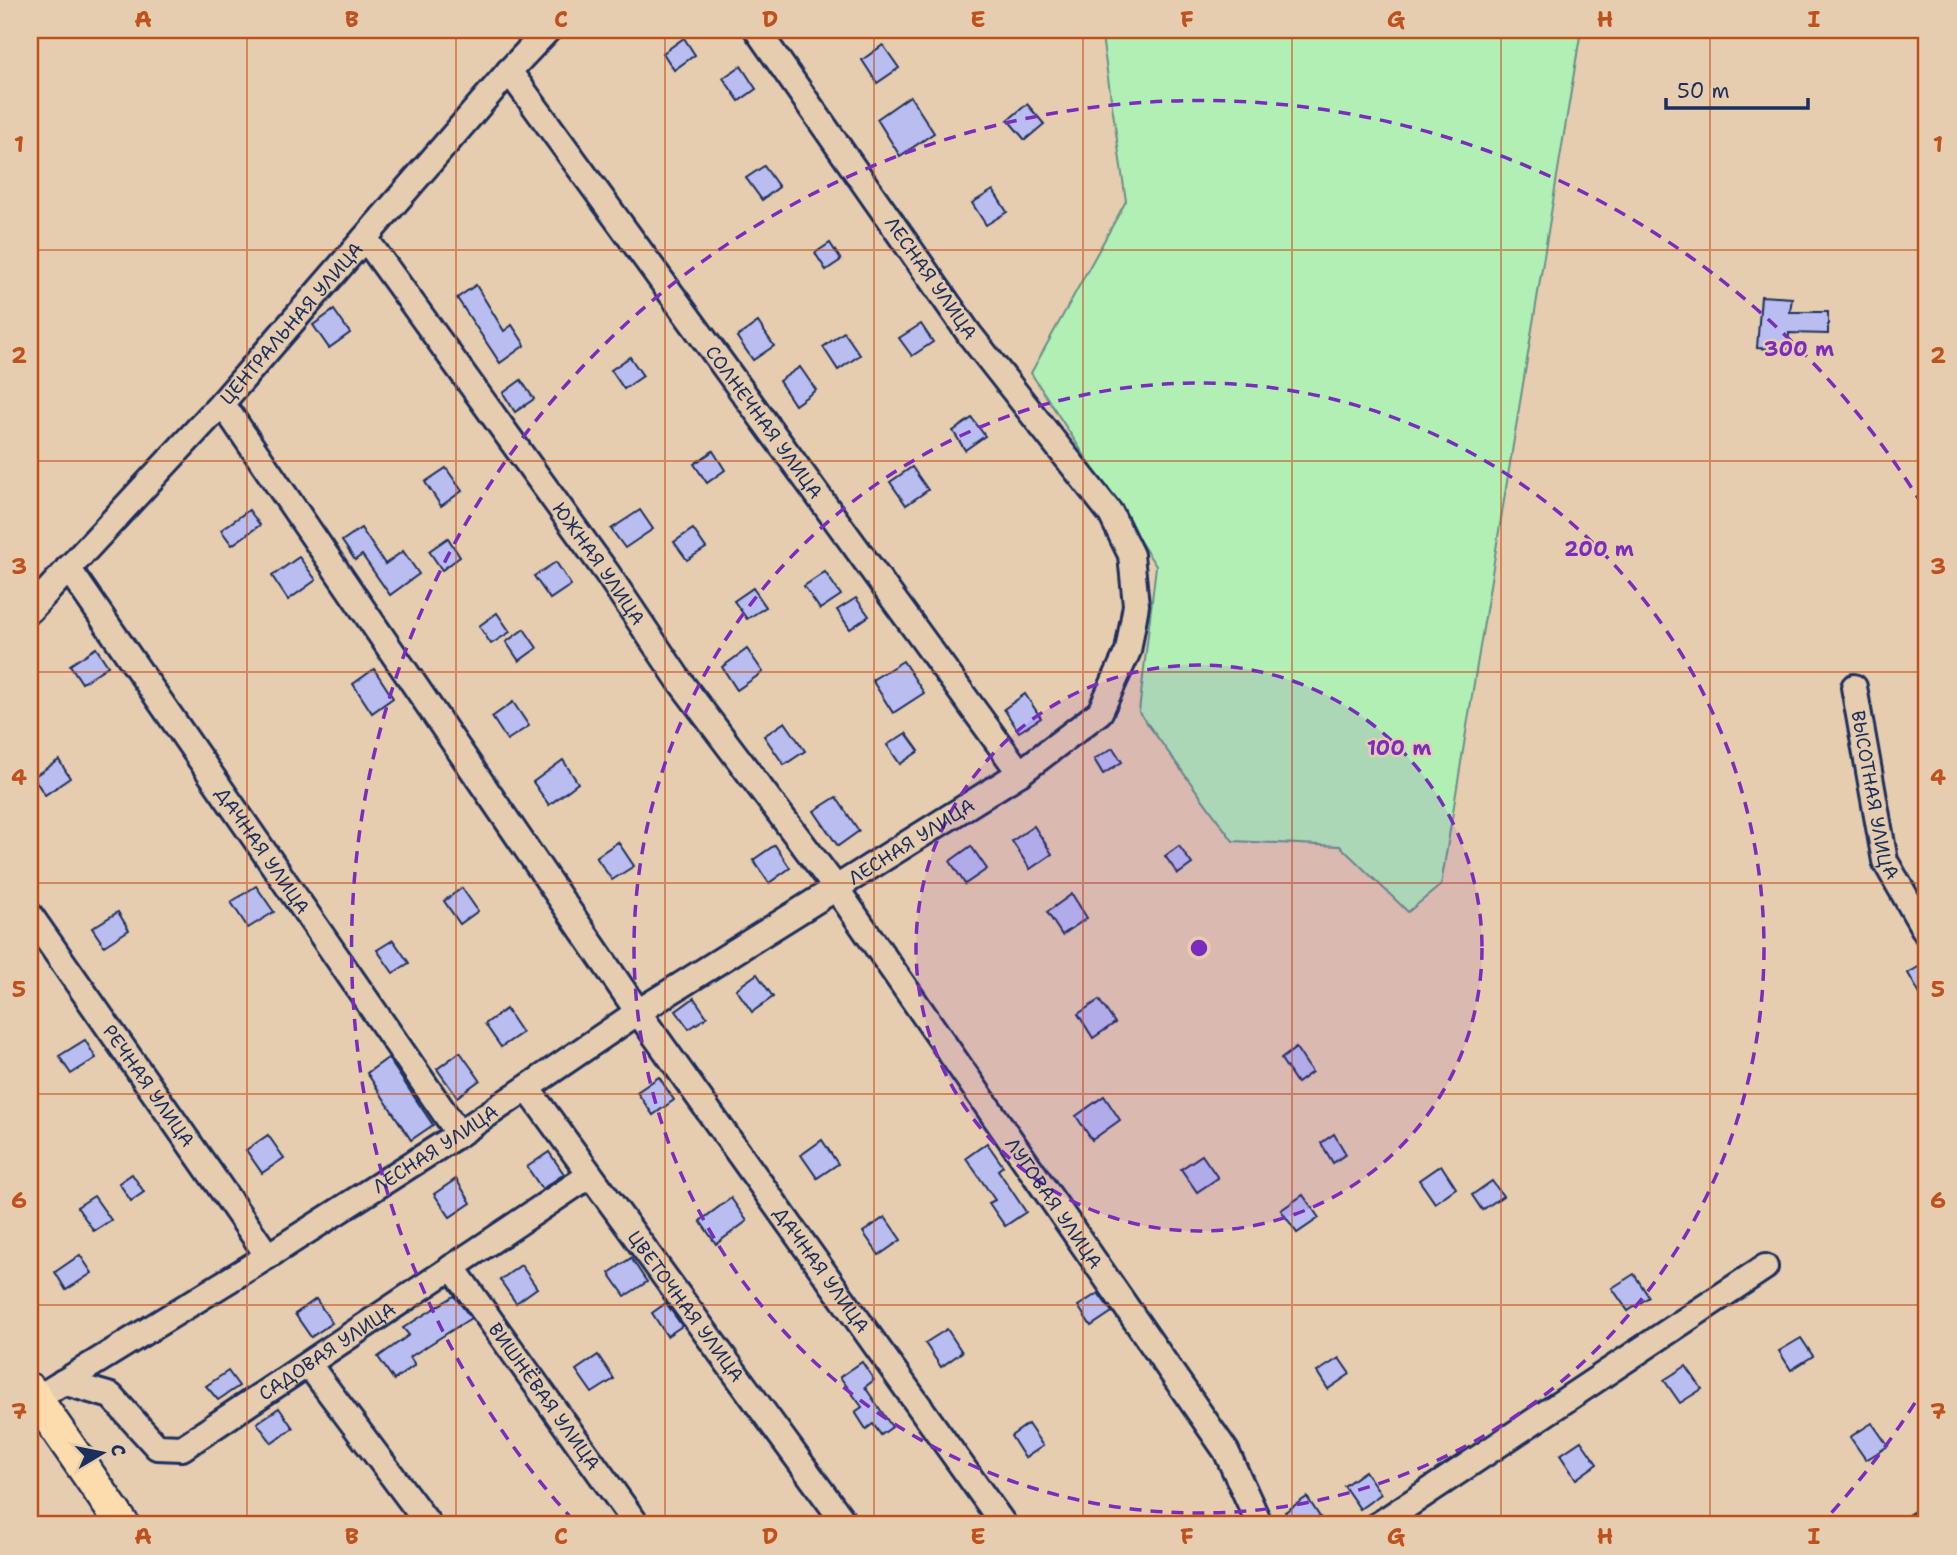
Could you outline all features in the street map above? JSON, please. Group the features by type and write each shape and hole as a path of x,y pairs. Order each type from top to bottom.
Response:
{"main road":[{"path":"33,1394 123,1525"}],"street":[{"name":"ЦЕНТРАЛЬНАЯ УЛИЦА","path":"30,610 222,403 509,71 548,30"},
{"name":"ЛЕСНАЯ УЛИЦА","path":"33,1394 64,1382 459,1134 638,1012 1020,773 1100,712 1128,651 1136,605 1131,555 1111,514 971,335 757,30"},
{"name":"СОЛНЕЧНАЯ УЛИЦА","path":"509,71 1020,773"},
{"name":"ЮЖНАЯ УЛИЦА","path":"365,238 607,573 681,683 836,888"},
{"name":"ДАЧНАЯ УЛИЦА","path":"222,403 638,1012 1004,1525"},
{"name":"ДАЧНАЯ УЛИЦА","path":"68,568 459,1134"},
{"name":"ВЫСОТНАЯ УЛИЦА","path":"1854,687 1885,861 1927,934"},
{"name":"ЛУГОВАЯ УЛИЦА","path":"836,888 1226,1451 1260,1525"},
{"name":"РЕЧНАЯ УЛИЦА","path":"30,915 268,1256"},
{"name":"ЦВЕТОЧНАЯ УЛИЦА","path":"527,1088 846,1525"},
{"name":"САДОВАЯ УЛИЦА","path":"64,1382 111,1396 157,1447 181,1448 590,1175"},
{"name":"ВИШНЁВАЯ УЛИЦА","path":"452,1267 637,1525"},
{"path":"1378,1525 1765,1267"},
{"path":"309,1365 429,1525"},
{"path":"1918,1525 1927,1520"}],"green space":[{"path":"1101,30 1581,30 1441,885 1408,912 1340,846 1233,841 1139,712 1156,566 1031,373 1126,201"}],"building":[{"path":"684,38 695,55 674,70 663,53"},
{"path":"883,45 899,68 877,83 862,60"},
{"path":"741,66 756,89 739,101 723,78"},
{"path":"910,96 934,133 900,156 877,119"},
{"path":"1027,104 1044,124 1025,140 1008,120"},
{"path":"764,166 779,187 762,200 746,178"},
{"path":"993,190 1007,212 986,225 972,203"},
{"path":"830,243 841,260 826,270 815,253"},
{"path":"476,285 504,331 512,325 525,345 500,363 457,298"},
{"path":"1761,296 1792,298 1790,312 1828,312 1828,334 1789,333 1788,350 1757,348"},
{"path":"334,310 350,333 329,348 313,325"},
{"path":"758,322 774,346 753,360 737,337"},
{"path":"921,324 933,342 912,356 899,338"},
{"path":"844,332 860,355 838,370 823,347"},
{"path":"630,357 643,376 624,389 611,370"},
{"path":"800,367 816,390 795,405 779,381"},
{"path":"521,380 534,399 515,412 503,393"},
{"path":"972,418 985,436 965,450 953,431"},
{"path":"713,451 725,470 707,483 694,464"},
{"path":"912,467 928,490 906,505 890,482"},
{"path":"446,468 462,491 441,506 425,482"},
{"path":"249,510 260,525 232,545 221,530"},
{"path":"640,510 653,529 625,548 611,529"},
{"path":"361,528 385,564 403,551 419,574 390,595 362,555 355,560 342,541"},
{"path":"693,529 706,548 687,560 674,542"},
{"path":"448,538 460,557 442,570 429,551"},
{"path":"299,557 316,580 288,600 272,576"},
{"path":"556,562 571,585 550,599 534,576"},
{"path":"825,572 841,595 820,609 804,586"},
{"path":"753,588 766,607 747,619 734,601"},
{"path":"856,598 869,616 850,629 837,610"},
{"path":"497,613 510,632 491,644 479,626"},
{"path":"524,629 537,648 519,661 506,642"},
{"path":"96,648 108,666 82,683 70,665"},
{"path":"747,649 763,672 737,690 722,667"},
{"path":"903,661 924,693 893,713 872,680"},
{"path":"374,669 393,698 372,713 353,684"},
{"path":"1025,694 1041,718 1019,732 1004,709"},
{"path":"513,702 529,726 507,740 492,717"},
{"path":"785,722 805,751 784,765 764,736"},
{"path":"906,733 919,751 900,764 887,745"},
{"path":"1113,748 1122,762 1103,774 1094,759"},
{"path":"59,760 70,778 45,795 33,777"},
{"path":"563,760 578,783 549,805 533,782"},
{"path":"836,797 859,831 838,846 814,811"},
{"path":"1034,826 1052,854 1030,869 1012,841"},
{"path":"618,842 634,866 612,880 596,857"},
{"path":"775,845 790,868 769,883 753,860"},
{"path":"971,846 987,869 965,884 950,861"},
{"path":"1179,846 1192,864 1178,874 1165,856"},
{"path":"256,886 274,912 248,928 231,902"},
{"path":"462,888 478,911 460,924 444,901"},
{"path":"1072,894 1087,918 1062,935 1047,912"},
{"path":"118,912 129,930 104,946 92,928"},
{"path":"393,940 409,963 393,973 377,950"},
{"path":"1927,962 1927,1007 1908,973"},
{"path":"757,974 773,997 752,1012 736,989"},
{"path":"694,998 707,1017 689,1029 676,1011"},
{"path":"1099,1000 1115,1023 1093,1038 1078,1014"},
{"path":"506,1009 522,1033 501,1047 485,1024"},
{"path":"85,1040 96,1058 71,1074 59,1056"},
{"path":"1296,1048 1312,1072 1297,1083 1281,1059"},
{"path":"460,1052 480,1080 457,1097 437,1069"},
{"path":"388,1058 433,1125 411,1140 367,1073"},
{"path":"659,1077 674,1100 653,1115 637,1092"},
{"path":"1104,1096 1120,1120 1092,1140 1076,1116"},
{"path":"1334,1134 1346,1154 1333,1163 1321,1143"},
{"path":"268,1135 284,1158 262,1173 246,1150"},
{"path":"822,1140 838,1164 817,1178 801,1155"},
{"path":"987,1143 1003,1166 998,1170 1026,1212 1005,1226 989,1203 995,1200 966,1158"},
{"path":"549,1152 564,1174 542,1189 527,1167"},
{"path":"1202,1155 1218,1178 1197,1192 1181,1169"},
{"path":"1441,1165 1456,1188 1435,1203 1419,1180"},
{"path":"132,1174 144,1192 131,1201 119,1183"},
{"path":"456,1179 471,1203 450,1217 434,1194"},
{"path":"1492,1181 1503,1196 1482,1210 1472,1195"},
{"path":"1303,1195 1319,1218 1297,1233 1281,1210"},
{"path":"94,1196 111,1220 94,1231 77,1207"},
{"path":"731,1198 747,1221 716,1244 700,1221"},
{"path":"885,1217 901,1240 879,1255 863,1232"},
{"path":"80,1255 92,1273 66,1290 55,1272"},
{"path":"631,1258 647,1282 625,1296 609,1273"},
{"path":"521,1265 537,1288 516,1303 500,1280"},
{"path":"1634,1274 1649,1297 1628,1311 1612,1288"},
{"path":"1098,1293 1112,1312 1091,1326 1078,1306"},
{"path":"454,1296 471,1318 410,1357 415,1365 394,1380 378,1357 409,1335 403,1328"},
{"path":"316,1299 332,1323 311,1337 295,1314"},
{"path":"666,1303 682,1326 667,1336 652,1313"},
{"path":"947,1329 962,1352 941,1367 925,1343"},
{"path":"1801,1338 1813,1356 1791,1370 1779,1351"},
{"path":"598,1355 614,1379 592,1393 576,1370"},
{"path":"1339,1358 1350,1374 1328,1389 1317,1372"},
{"path":"862,1362 874,1380 865,1387 892,1427 881,1435 873,1424 866,1429 855,1412 862,1407 840,1377"},
{"path":"1686,1366 1702,1389 1680,1403 1664,1380"},
{"path":"228,1371 239,1386 218,1400 206,1386"},
{"path":"279,1408 293,1428 272,1443 257,1423"},
{"path":"1872,1423 1888,1446 1866,1460 1850,1437"},
{"path":"1028,1424 1043,1446 1025,1458 1011,1436"},
{"path":"1581,1441 1597,1464 1576,1479 1560,1455"},
{"path":"1365,1471 1381,1494 1360,1509 1344,1486"},
{"path":"1307,1497 1320,1517 1307,1525 1294,1525 1285,1512"}]}
